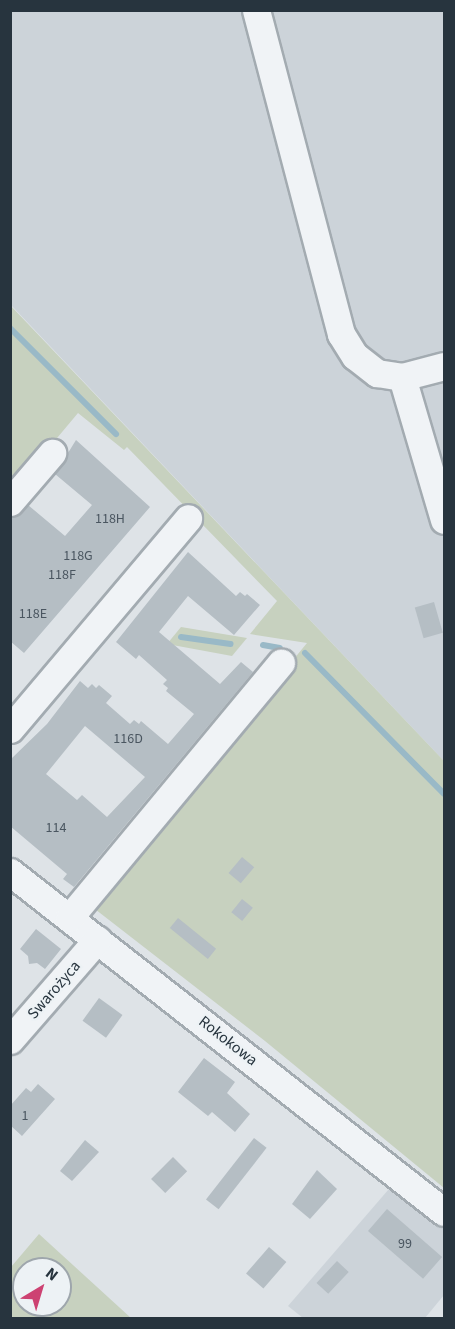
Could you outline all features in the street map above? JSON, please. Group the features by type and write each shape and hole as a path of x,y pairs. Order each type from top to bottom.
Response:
{"street":[{"path":"256,10 341,334 355,356 377,373 402,377 444,366"},
{"path":"402,377 444,520"},
{"path":"10,502 52,453"},
{"path":"10,729 188,518"},
{"path":"69,918 282,663"},
{"name":"Rokokowa","path":"10,872 444,1212"},
{"name":"Swarożyca","path":"10,1040 97,940"}],"shaded area":[{"path":"11,11 444,11 444,761 11,305"},
{"path":"395,1182 444,1221 444,1295 425,1318 303,1318 288,1306"}],"green space":[{"path":"10,305 444,761 444,1188 265,1041 91,906 307,643 250,634 277,601 127,447 124,450 78,413 11,493"},
{"path":"181,627 247,638 232,656 167,644"},
{"path":"39,1234 64,1257 19,1257"},
{"path":"72,1264 131,1318 11,1318 12,1266 12,1317 72,1317"}],"building":[{"path":"76,440 150,507 24,653 10,641 10,517 28,505 65,536 92,505 55,474"},
{"path":"188,552 236,596 240,592 245,596 247,594 260,605 234,635 188,596 159,632 220,684 241,662 253,672 74,887 63,879 67,874 10,826 10,760 47,724 80,681 88,688 92,684 96,688 99,685 112,696 106,703 130,724 134,720 139,724 141,721 168,744 194,714 166,691 168,688 163,684 167,680 139,655 136,659 116,642","holes":["85,726 145,777 107,817 82,795 77,800 46,774"]},
{"path":"434,602 443,633 424,638 415,608"},
{"path":"242,857 254,867 241,883 229,873"},
{"path":"242,899 253,908 242,921 231,912"},
{"path":"178,918 216,949 208,959 170,928"},
{"path":"36,929 61,949 45,969 37,963 29,964 28,956 20,949"},
{"path":"99,998 122,1015 106,1038 83,1021"},
{"path":"204,1058 235,1082 227,1093 250,1114 235,1132 212,1112 208,1116 178,1092"},
{"path":"38,1084 55,1099 22,1136 10,1125 10,1106 26,1088 31,1092"},
{"path":"254,1138 267,1148 219,1209 206,1199"},
{"path":"85,1140 99,1152 72,1181 60,1171"},
{"path":"173,1157 187,1171 165,1193 151,1179"},
{"path":"317,1170 337,1189 310,1219 292,1204"},
{"path":"387,1209 442,1257 423,1279 368,1231"},
{"path":"269,1247 286,1262 263,1289 246,1273"},
{"path":"337,1261 349,1272 328,1294 317,1283"}],"waterway":[{"path":"10,328 116,434"},
{"path":"181,637 231,644"},
{"path":"263,645 280,648"},
{"path":"305,653 444,794"}]}
